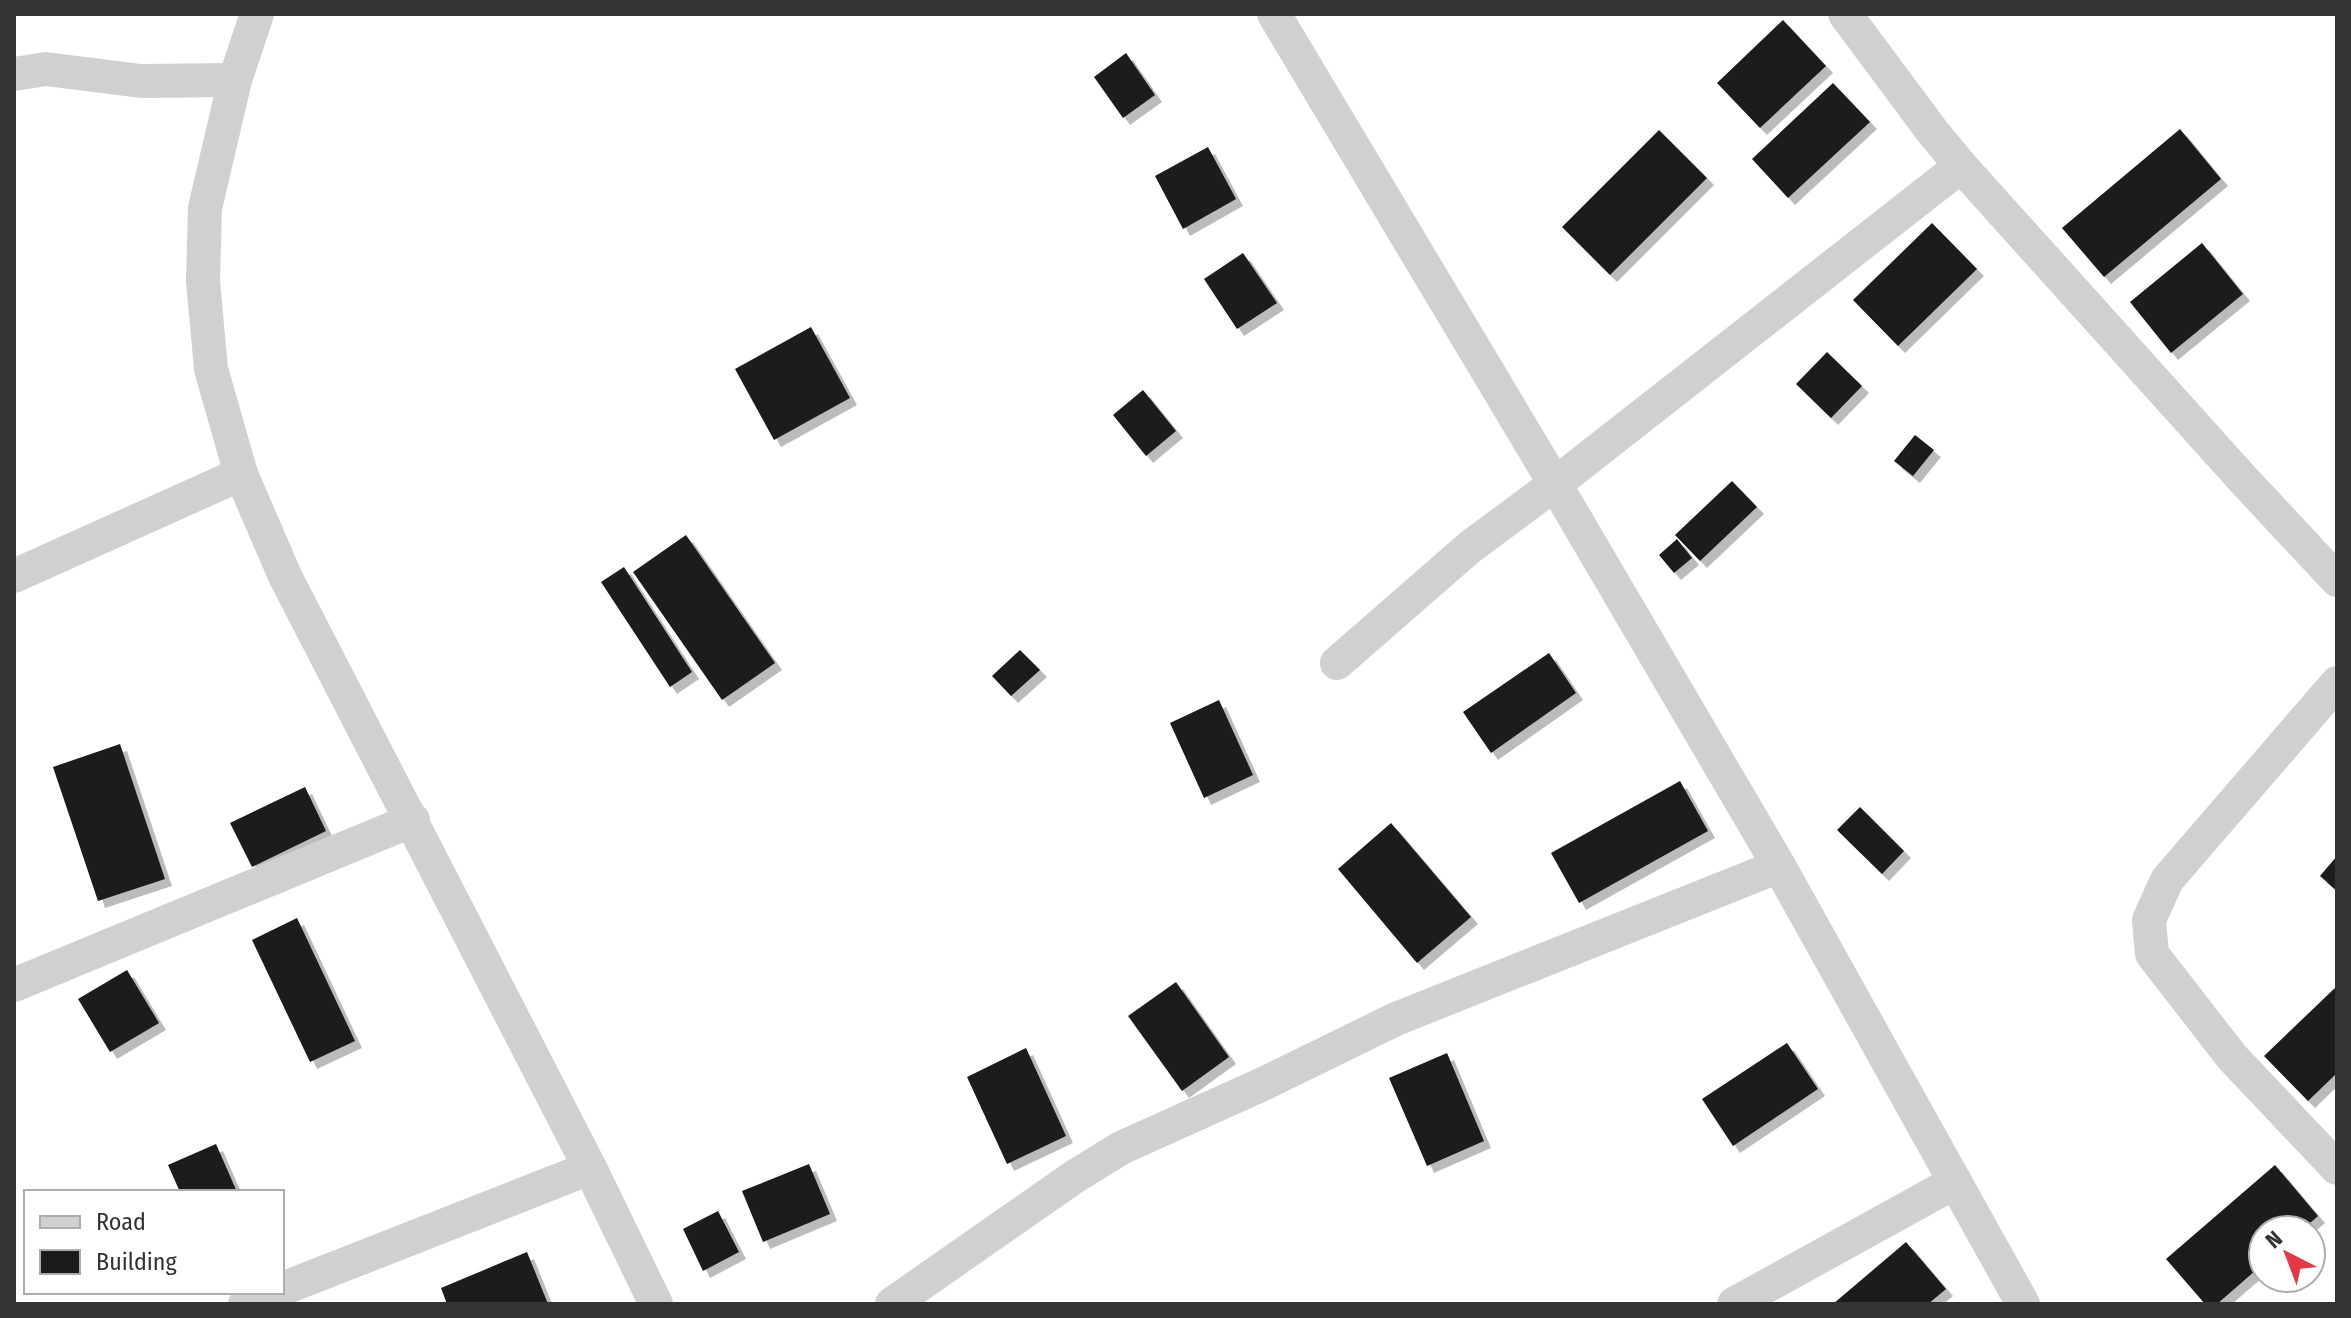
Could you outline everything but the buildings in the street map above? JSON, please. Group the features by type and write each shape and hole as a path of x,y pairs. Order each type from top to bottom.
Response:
{"street":[{"path":"257,14 235,80 205,208 203,281 211,369 241,474 285,576 413,820 656,1304"},
{"path":"1274,14 1779,866 2023,1304"},
{"path":"1845,14 1961,166 2337,580"},
{"path":"14,74 46,69 141,81 235,80"},
{"path":"1337,663 1470,547 1961,166"},
{"path":"14,576 241,474"},
{"path":"2337,683 2167,880 2149,920 2152,954 2232,1057 2337,1168"},
{"path":"14,985 413,820"},
{"path":"892,1304 1074,1177 1121,1148 1396,1019 1779,866"},
{"path":"284,1288 590,1168"},
{"path":"1734,1304 1955,1182"},
{"path":"245,1304 270,1294"}]}
